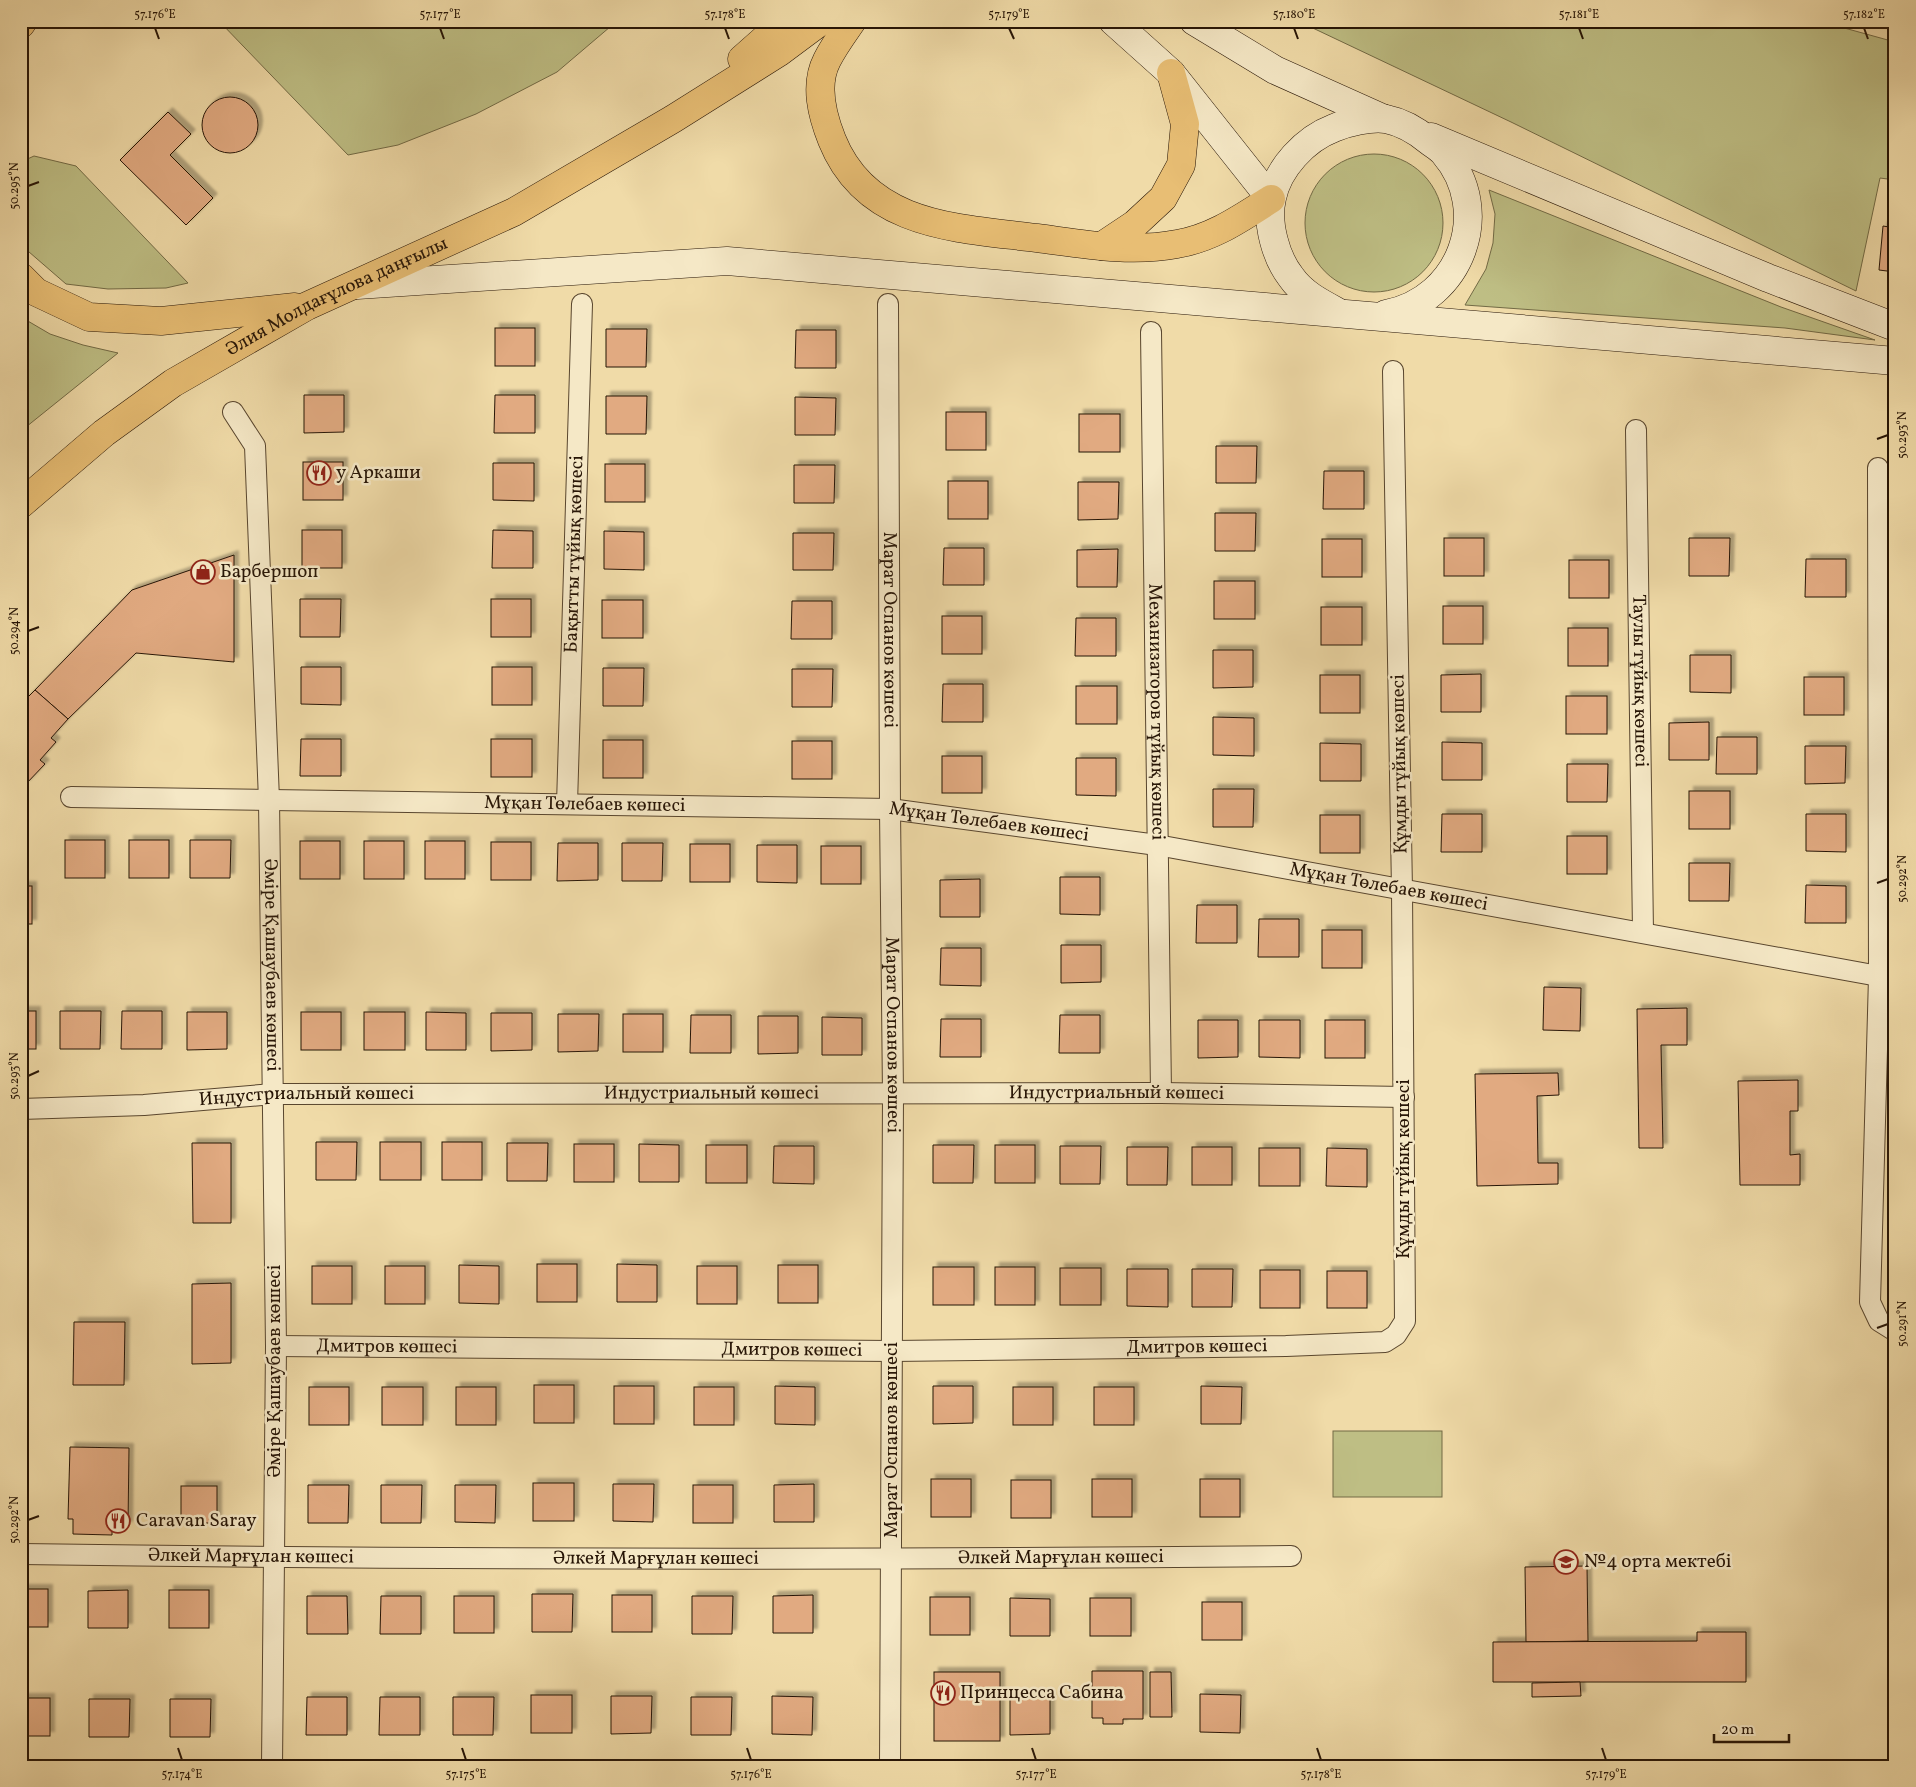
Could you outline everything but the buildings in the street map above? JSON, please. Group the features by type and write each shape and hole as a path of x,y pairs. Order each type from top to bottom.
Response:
{"main road":[{"path":"673,120 786,21"},
{"path":"673,120 778,53 821,21"},
{"path":"852,21 827,60 821,78 821,105 836,151 849,173 885,205 951,227 1138,249 1178,244 1224,229 1271,199"},
{"path":"1113,21 1171,73 1271,199"},
{"path":"1194,21 1275,70 1385,119 1768,278 1895,327"},
{"path":"1102,246 1135,224 1164,198 1180,165 1185,124 1171,73"},
{"path":"1341,314 1313,299 1291,277 1276,250 1271,220 1271,199 1293,156 1318,134 1350,121 1385,119"},
{"name":"Әлия Молдағұлова даңғылы","path":"21,504 104,433 173,383 307,306 514,212 673,120"},
{"path":"1372,317 1402,311 1430,296 1451,274 1464,246 1468,215 1461,182 1444,153 1417,131"},
{"path":"355,285 727,261 1895,361"},
{"path":"21,277 36,292 89,317 162,321 307,306"}],"street":[{"name":"Бақытты тұйық көшесі","path":"567,804 582,304"},
{"name":"Марат Оспанов көшесі","path":"888,304 893,1095 890,1766"},
{"name":"Механизаторов тұйық көшесі","path":"1151,332 1161,1093"},
{"name":"Құмды тұйық көшесі","path":"1394,371 1402,890 1405,1321 1396,1335"},
{"name":"Әміре Қашаубаев көшесі","path":"233,412 255,446 269,800 276,1346 272,1766"},
{"name":"Таулы тұйық көшесі","path":"1636,430 1643,932"},
{"path":"1878,468 1887,978 1870,1302 1887,1326"},
{"name":"Мұқан Төлебаев көшесі","path":"70,797 890,809 1157,845 1643,932 1887,978"},
{"name":"Индустриальный көшесі","path":"21,1109 144,1105 273,1094 893,1095 1161,1093 1404,1096"},
{"name":"Дмитров көшесі","path":"276,1346 893,1351 1286,1346 1385,1342 1396,1335"},
{"name":"Әлкей Марғұлан көшесі","path":"21,1554 275,1558 892,1560 1292,1556"}],"green space":[{"path":"219,21 314,21 323,23 342,21 617,21 557,72 476,114 398,145 348,155"},
{"path":"1298,21 1819,21 1895,42 1895,180 1880,178 1856,291 1511,122"},
{"path":"1374,154 1388,155 1400,159 1412,165 1423,174 1432,185 1438,197 1442,209 1442,237 1438,249 1432,261 1423,272 1412,281 1400,287 1388,291 1374,292 1360,291 1348,287 1336,281 1325,272 1316,261 1310,249 1306,237 1305,223 1306,209 1310,197 1316,185 1325,174 1336,165 1348,159 1360,155"},
{"path":"34,156 76,166 188,283 166,288 108,289 66,284 21,245 21,162"},
{"path":"1489,190 1781,307 1875,340 1785,328 1465,305 1486,269 1493,243 1495,214"},
{"path":"21,317 50,334 83,345 118,353 21,431"},
{"path":"1333,1431 1442,1431 1442,1497 1333,1497"}],"place":[{"name":"у Аркаши","path":"319,473"},
{"name":"Барбершоп","path":"203,572"},
{"name":"Caravan Saray","path":"118,1521"},
{"name":"№4 орта мектебі","path":"1566,1562"},
{"name":"Принцесса Сабина","path":"943,1693"}]}
